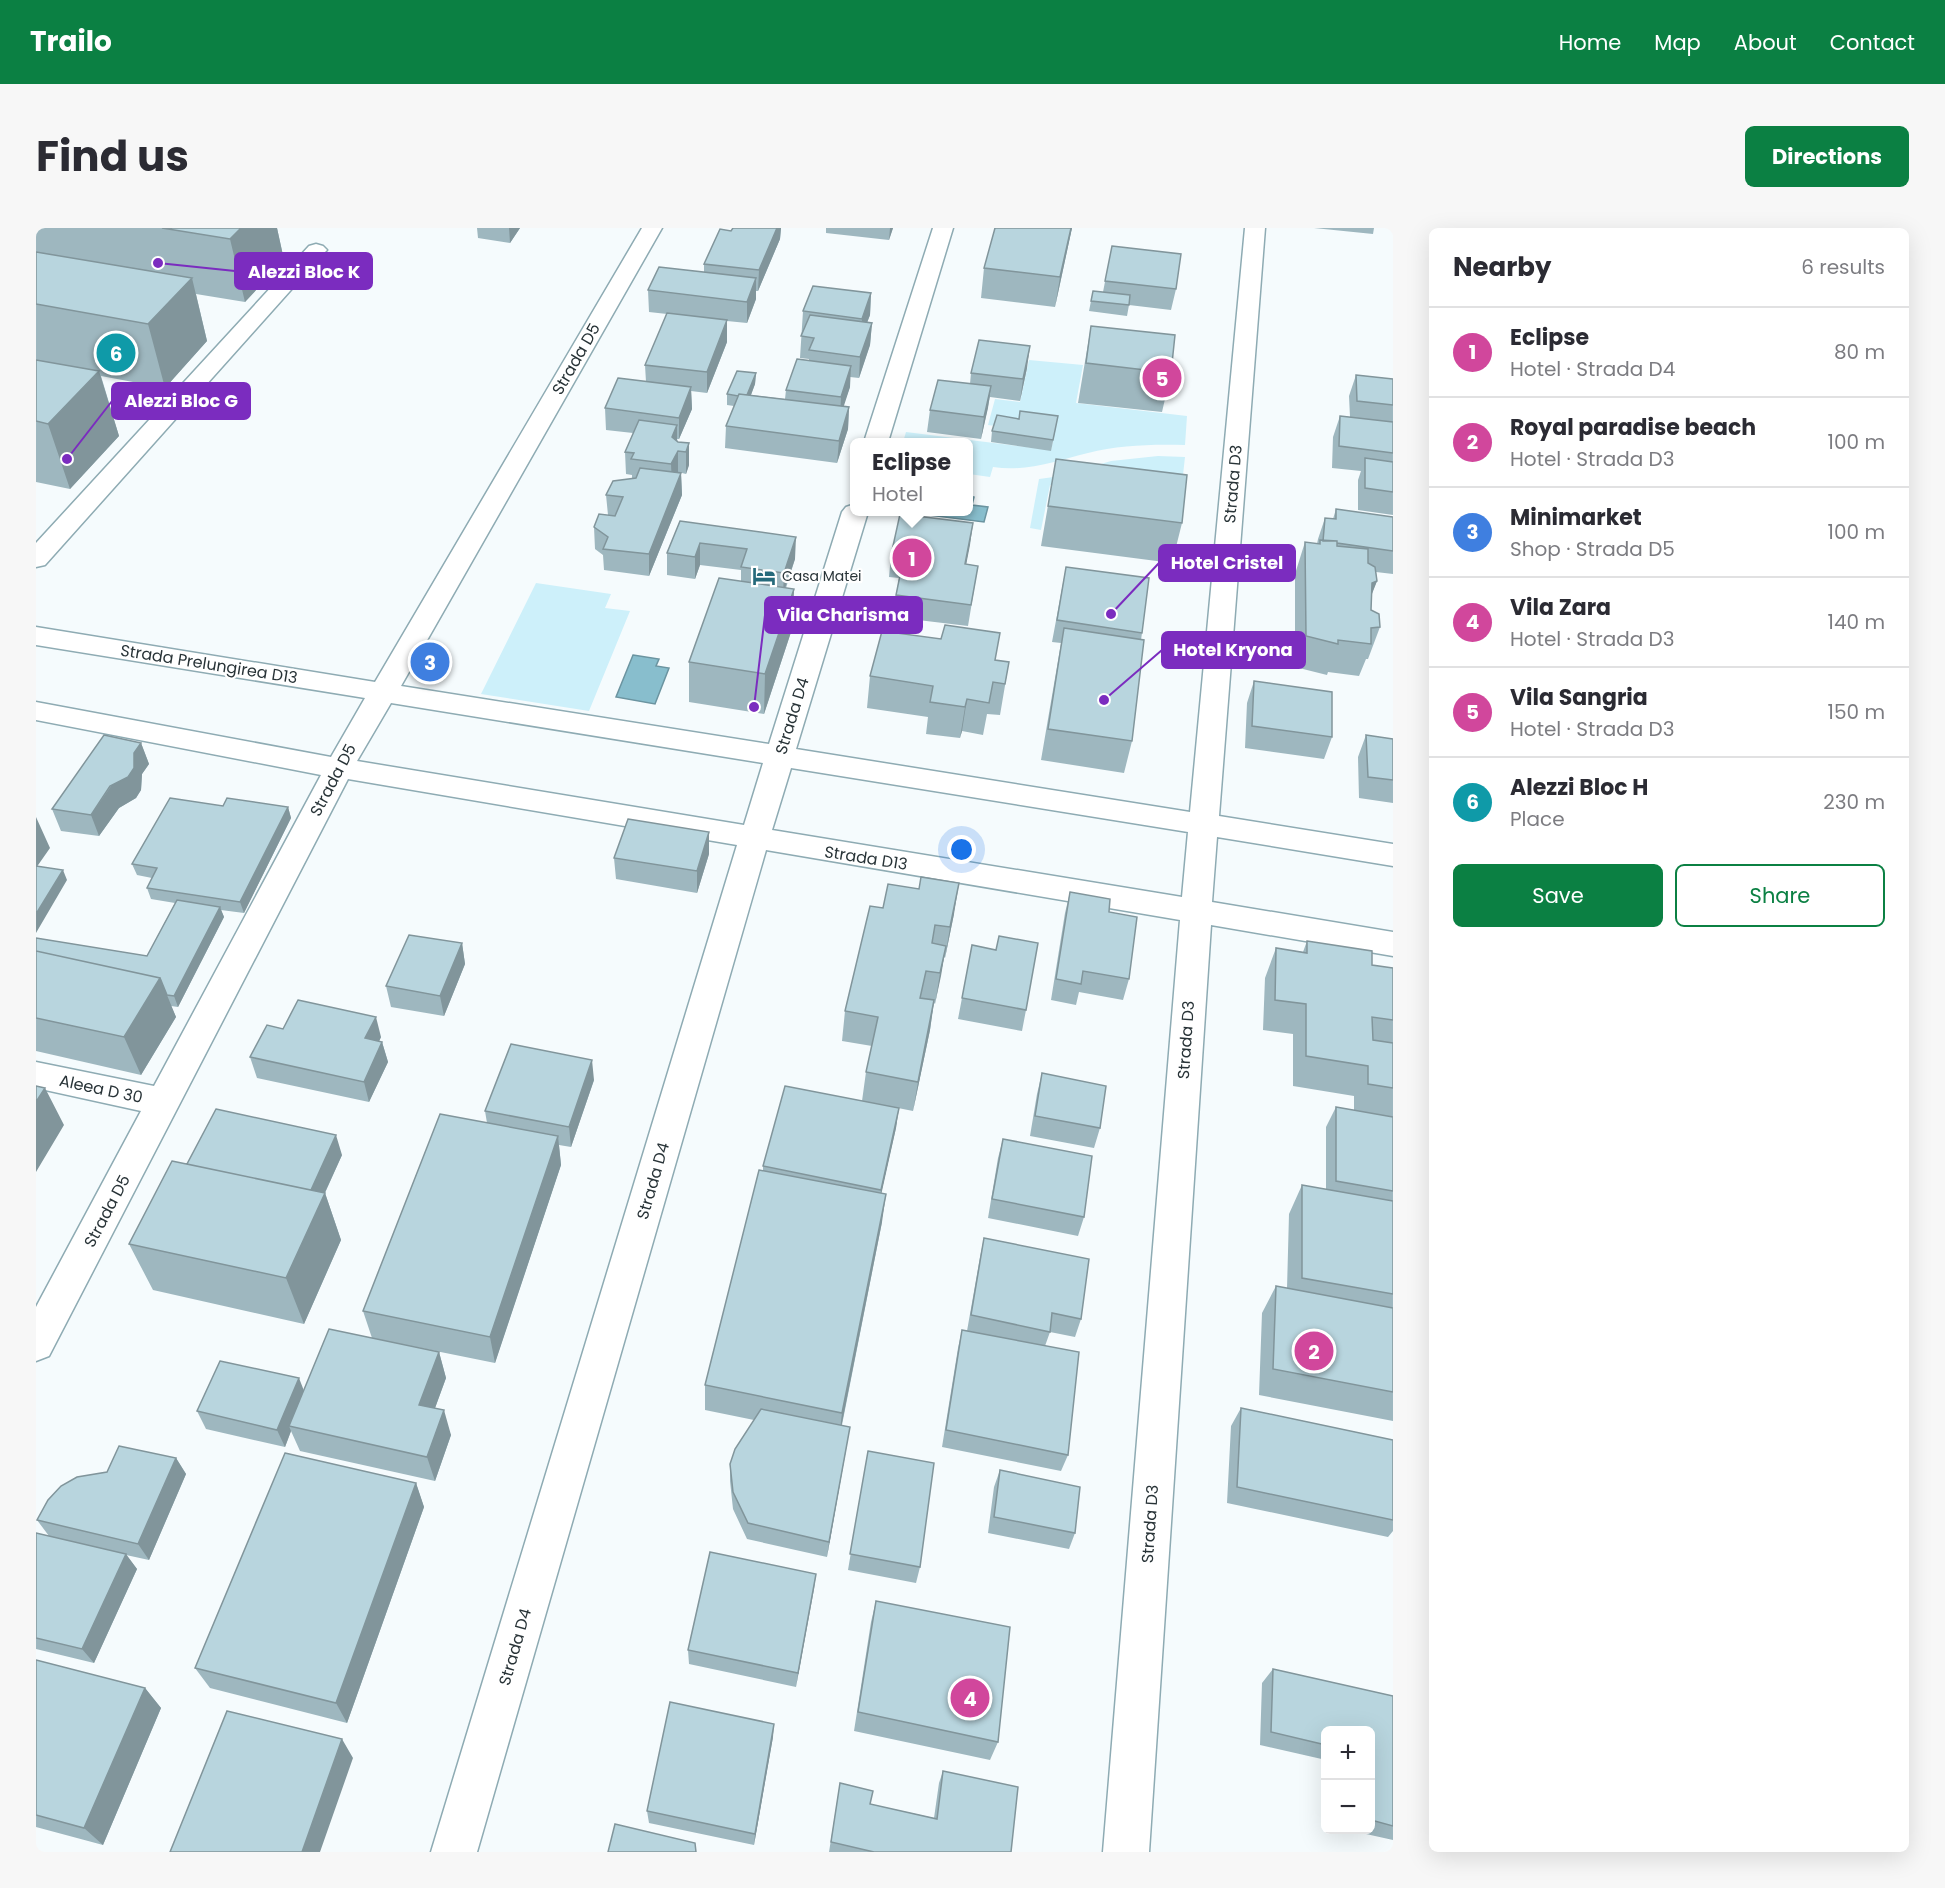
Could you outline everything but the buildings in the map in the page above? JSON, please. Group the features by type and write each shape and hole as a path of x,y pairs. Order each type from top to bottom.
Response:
{"street":[{"name":"Strada D5","path":"36,1344 339,768 652,228"},
{"path":"877,438 943,228"},
{"name":"Strada D3","path":"1126,1852 1196,912 1255,228"},
{"path":"36,559 316,250"},
{"name":"Strada D4","path":"454,1852 754,840 854,516"},
{"name":"Strada Prelungirea D13","path":"36,636 382,692"},
{"path":"382,692 1393,855"},
{"path":"36,711 339,768"},
{"name":"Strada D13","path":"339,768 754,840 1393,944"},
{"name":"Aleea D 30","path":"36,1075 165,1102"}],"shaded area":[{"path":"1029,360 1083,365 1076,403 1187,416 1185,445 1148,445 1100,450 1030,467 993,467 990,477 973,475 973,440 1051,450 1056,427 1016,429 988,425 995,399 1020,402"},
{"path":"906,432 954,438 904,438"},
{"path":"1158,456 1185,457 1180,502 1050,485 1041,530 1030,528 1039,479 1061,476 1111,461"},
{"path":"973,505 988,507 984,522 937,516 973,516"},
{"path":"536,583 611,594 605,608 630,611 589,711 481,694"},
{"path":"633,655 659,659 656,666 669,668 655,704 616,697"}],"place":[{"name":"Alezzi Bloc K","path":"158,263"},
{"name":"Alezzi Bloc H","path":"116,353"},
{"name":"Vila Sangria","path":"1162,378"},
{"name":"Alezzi Bloc G","path":"67,459"},
{"name":"Eclipse","path":"912,558"},
{"name":"Casa Matei","path":"764,576"},
{"name":"Hotel Cristel","path":"1111,614"},
{"name":"Minimarket","path":"430,662"},
{"name":"Hotel Kryona","path":"1104,700"},
{"name":"Vila Charisma","path":"754,707"},
{"name":"Royal paradise beach","path":"1314,1351"},
{"name":"Vila Zara","path":"970,1698"}]}
